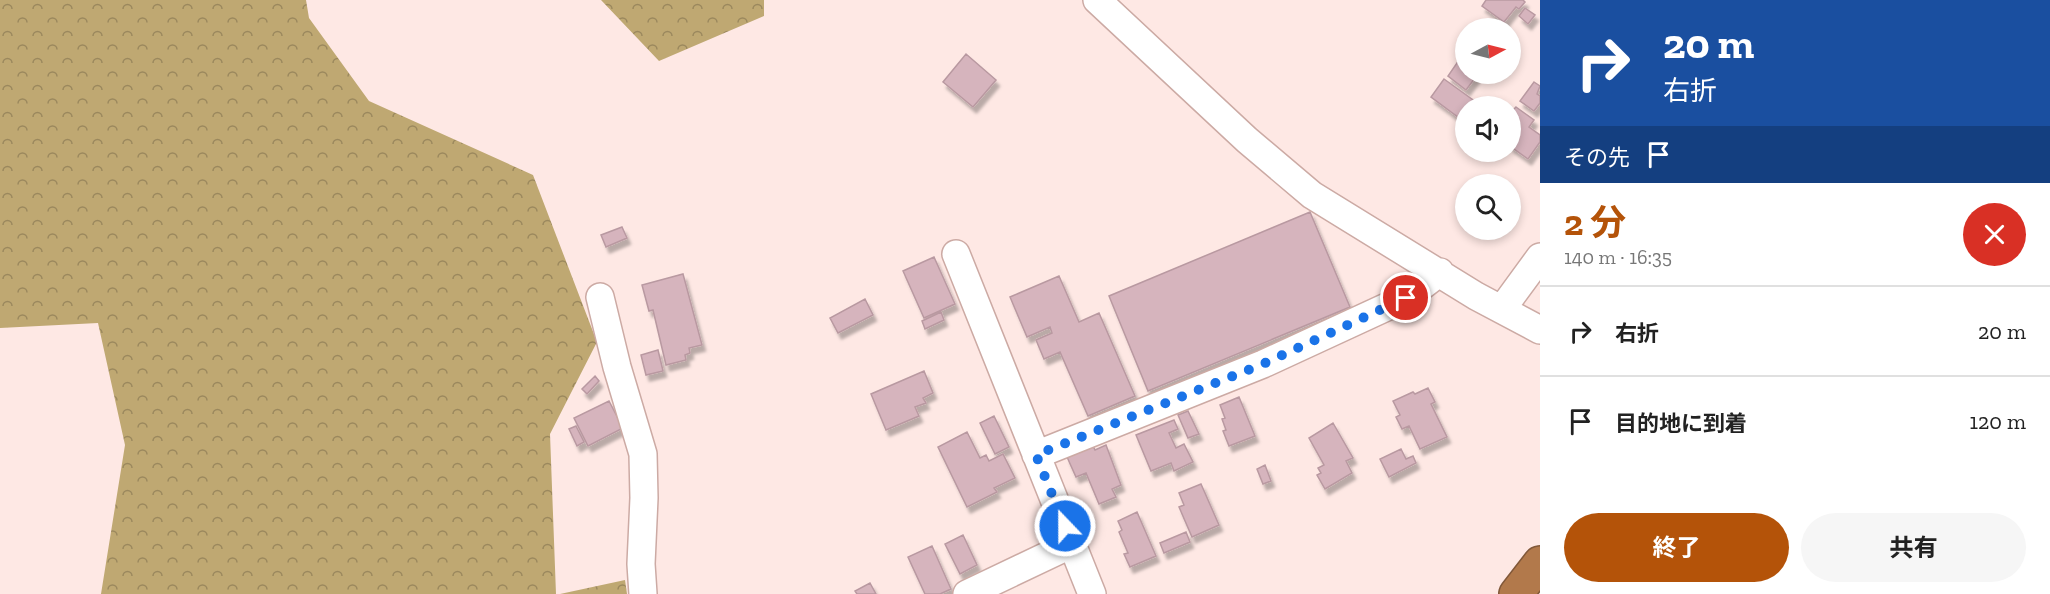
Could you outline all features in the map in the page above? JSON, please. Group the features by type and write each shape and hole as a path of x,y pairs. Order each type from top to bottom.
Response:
{"highway":[{"path":"1516,594 1540,563"}],"street":[{"path":"1097,0 1247,140 1312,195 1476,296 1540,330"},
{"path":"956,254 1092,594"},
{"path":"1502,309 1540,257"},
{"path":"1036,455 1263,364 1406,298 1440,272"},
{"path":"600,297 616,368 643,454 645,498 641,564 643,594"},
{"path":"967,594 1072,544"}],"green space":[{"path":"0,0 306,0 309,18 369,101 533,175 597,342 550,434 556,594 101,594 125,445 98,323 0,328"},
{"path":"601,0 764,0 764,16 659,61"},
{"path":"625,580 627,594 560,594"}],"building":[{"path":"1486,0 1523,0 1525,2 1519,9 1516,7 1507,18 1498,18 1482,6"},
{"path":"1525,8 1535,15 1528,24 1519,16"},
{"path":"966,54 996,80 973,107 943,82"},
{"path":"1455,66 1455,81 1448,76"},
{"path":"1444,79 1468,96 1455,96 1455,115 1431,97"},
{"path":"1534,82 1540,86 1537,94 1540,96 1540,103 1534,111 1521,100"},
{"path":"1458,84 1470,84 1466,90"},
{"path":"1521,111 1534,120 1529,127 1540,135 1540,142 1528,159 1521,154"},
{"path":"1310,212 1350,307 1148,391 1109,296"},
{"path":"622,227 627,238 606,247 601,235"},
{"path":"934,257 955,304 924,318 903,271"},
{"path":"683,274 702,345 689,348 690,353 685,355 686,360 666,365 653,310 649,311 642,285"},
{"path":"1059,276 1079,322 1099,313 1135,396 1088,416 1060,352 1044,359 1036,340 1052,333 1050,327 1027,337 1010,297"},
{"path":"865,299 873,315 838,333 830,318"},
{"path":"941,312 944,320 925,329 922,321"},
{"path":"658,350 663,371 646,375 641,355"},
{"path":"924,371 933,393 923,398 926,403 915,407 919,416 886,430 871,394"},
{"path":"595,376 599,381 587,394 582,389"},
{"path":"1428,388 1435,402 1431,404 1447,437 1420,449 1409,426 1402,429 1396,417 1400,415 1393,401"},
{"path":"1239,397 1255,436 1229,446 1223,431 1226,430 1222,419 1225,418 1220,405"},
{"path":"609,401 623,428 588,446 574,418"},
{"path":"1188,411 1199,434 1188,438 1178,415"},
{"path":"994,416 1009,447 995,454 980,423"},
{"path":"1174,420 1178,429 1169,433 1176,448 1184,444 1193,462 1174,471 1171,463 1151,471 1136,435"},
{"path":"1333,423 1353,458 1346,461 1352,473 1325,489 1317,475 1321,473 1318,468 1324,465 1309,438"},
{"path":"576,426 584,442 577,446 569,429"},
{"path":"967,432 980,458 986,455 989,461 1003,454 1015,478 994,488 997,492 967,507 938,447"},
{"path":"1106,445 1121,485 1112,489 1116,497 1099,504 1086,473 1076,477 1067,457 1093,446 1095,450"},
{"path":"1401,449 1406,459 1413,456 1416,463 1389,477 1380,459"},
{"path":"1265,465 1271,481 1263,484 1257,469"},
{"path":"1201,484 1219,525 1192,537 1179,507 1184,505 1179,493"},
{"path":"1137,512 1156,556 1130,567 1124,554 1128,553 1119,532 1122,530 1118,521"},
{"path":"1186,532 1190,542 1164,553 1160,543"},
{"path":"963,535 977,565 960,574 945,544"},
{"path":"932,546 951,589 940,594 925,594 908,557"},
{"path":"870,583 876,594 857,594 855,591"}],"route":[{"path":"1065,526 1036,455 1263,364 1406,298"}]}
